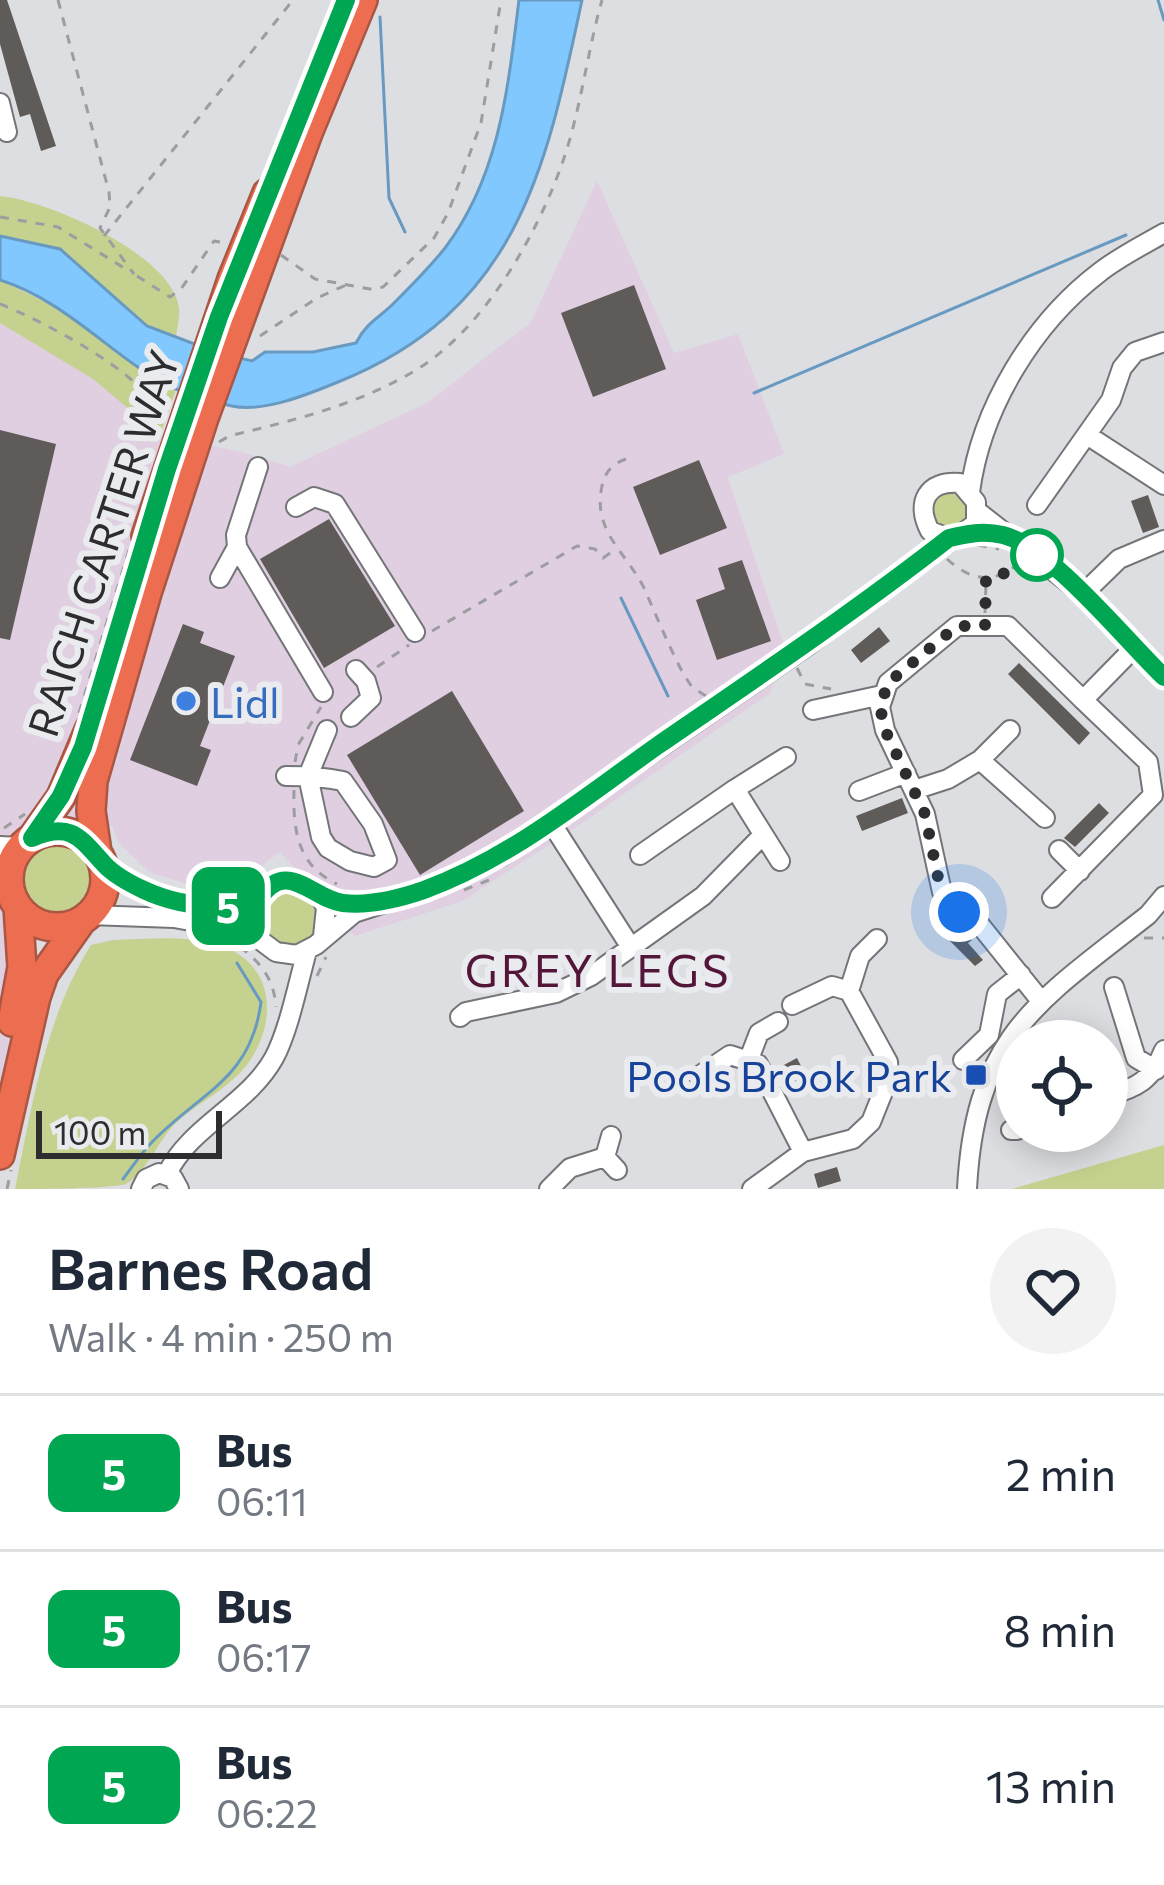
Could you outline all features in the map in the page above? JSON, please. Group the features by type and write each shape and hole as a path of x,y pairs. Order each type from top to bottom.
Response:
{"highway":[{"name":"RAICH CARTER WAY","path":"254,267 342,0"},
{"name":"RAICH CARTER WAY","path":"14,842 61,796 83,747 186,421 363,0"},
{"name":"RAICH CARTER WAY","path":"100,858 91,811 100,747 186,421"},
{"path":"0,1079 22,967 9,875 14,842 68,832 89,843 100,858 105,886 44,974 0,1155"},
{"path":"11,901 47,926 71,925 86,918"}],"street":[{"path":"0,103 10,138"},
{"path":"970,492 975,457 1012,374 1050,318 1100,271 1164,233"},
{"path":"1037,505 1111,400 1122,368 1135,352 1164,342"},
{"path":"1087,434 1164,485"},
{"path":"947,482 975,457"},
{"path":"258,466 236,536 237,547 325,694"},
{"path":"141,1189 152,1174 173,1182 178,1152 274,1059 308,951 341,920 502,856 808,646 914,566 961,539 976,523 970,492 961,483 932,487 922,499 921,514 961,539 1004,536"},
{"path":"296,507 314,497 335,504 419,636"},
{"path":"977,511 1083,594 1164,677"},
{"path":"1083,594 1119,559 1164,540"},
{"path":"220,578 237,547"},
{"path":"1041,1001 980,925 959,912 941,892 925,814 885,730 880,707 888,683 957,626 1008,626 1148,762 1153,795 1052,898"},
{"path":"1083,700 1133,649"},
{"path":"351,716 371,698 361,675"},
{"path":"812,710 882,695"},
{"path":"296,776 327,730"},
{"path":"859,791 948,779 980,760 1010,730"},
{"path":"640,855 786,757"},
{"path":"980,760 1046,818"},
{"path":"296,776 344,781 374,824 387,860 380,866 367,866 328,848 296,776"},
{"path":"735,789 779,861"},
{"path":"550,821 630,946"},
{"path":"460,1017 556,993 591,976 703,896 762,836"},
{"path":"1059,850 1080,871"},
{"path":"100,858 144,890 180,903 257,902"},
{"path":"292,1000 279,960 261,939 253,917 257,902 269,887 289,880 309,886 323,899 328,917 323,936"},
{"path":"967,1189 969,1141 981,1095 995,1062 1027,1013 1148,915 1164,896"},
{"path":"323,899 373,904"},
{"path":"1148,915 1164,934"},
{"path":"86,918 173,918 261,939 286,955 308,951"},
{"path":"792,1005 840,989 867,946 878,939"},
{"path":"963,1060 988,1035 997,994 1021,974"},
{"path":"1114,987 1136,1058 1156,1070"},
{"path":"752,1189 803,1152 853,1139 871,1122 889,1077 888,1062 840,989"},
{"path":"749,1059 759,1033 778,1022"},
{"path":"1128,1090 1156,1070 1164,1050"},
{"path":"696,1079 730,1055 758,1064 803,1152"},
{"path":"549,1189 570,1168 611,1164 611,1136"}],"path":[{"path":"58,0 109,192 110,207 100,228 134,274"},
{"path":"104,236 293,0"},
{"path":"260,183 342,0"},
{"path":"254,267 294,261 315,279 383,287 434,238 481,123 501,0"},
{"path":"212,451 229,436 321,413 413,372 488,303 539,223 565,157 602,0"},
{"path":"0,217 58,227 170,297 181,289 214,241 235,244"},
{"path":"260,336 317,298 348,284"},
{"path":"0,304 46,323 118,372 142,390 154,413 171,422 186,421"},
{"path":"626,459 616,462 605,476 600,504 604,527 638,577 692,687 706,696 718,691 724,700"},
{"path":"936,568 961,539 1010,553 1022,562 986,579 968,575 947,559"},
{"path":"74,730 132,541"},
{"path":"361,675 419,636 577,547 595,549 603,558 616,549"},
{"path":"985,626 986,579"},
{"path":"798,667 805,684 829,689"},
{"path":"325,694 298,746 294,832 300,851 337,884"},
{"path":"14,842 7,824 33,809"},
{"path":"450,896 503,870"},
{"path":"1132,943 1164,934"},
{"path":"238,946 262,964 275,992 277,1020"}],"shaded area":[{"path":"597,181 674,353 738,334 784,454 728,477 785,648 770,693 462,901 355,936 280,852 237,884 188,884 149,872 118,842 112,825 79,850 65,843 26,901 40,913 22,979 0,1099 0,323 94,379 160,435 290,467 427,403 531,322"}],"green space":[{"path":"0,196 76,219 132,250 172,288 179,308 176,337 147,326 60,249 0,236"},
{"path":"0,280 70,314 157,381 177,387 160,435 93,379 0,323"},
{"path":"949,492 962,498 968,511 962,524 949,530 936,524 930,511 936,498"},
{"path":"55,842 81,853 92,879 81,905 55,916 29,905 18,879 29,853"},
{"path":"290,890 310,898 318,918 310,938 290,946 270,938 262,918 270,898"},
{"path":"113,940 197,940 241,956 262,981 266,997 258,1046 233,1079 171,1128 126,1184 15,1189 42,1063 62,1002 91,945"},
{"path":"1164,1145 1164,1189 1012,1189"}],"water":[{"path":"519,0 582,0 536,176 514,227 485,274 447,316 399,352 300,397 258,407 232,406 162,383 61,311 0,280 0,236 60,249 147,326 218,353 252,361 265,352 313,352 356,343 445,248 478,191 499,129"}],"building":[{"path":"0,0 7,0 56,146 41,151 30,114 20,117 0,44"},
{"path":"634,285 666,369 593,397 561,313"},
{"path":"0,430 56,444 10,640 0,638"},
{"path":"699,460 727,528 660,555 633,487"},
{"path":"1148,495 1159,527 1143,533 1131,501"},
{"path":"329,519 395,626 324,668 260,559"},
{"path":"742,560 771,641 717,660 696,600 725,589 718,568"},
{"name":"Lidl","path":"183,624 204,632 200,643 235,656 200,746 211,750 197,786 130,760"},
{"path":"879,627 890,641 861,663 851,650"},
{"path":"1019,663 1090,733 1079,745 1008,674"},
{"path":"452,691 524,811 420,875 347,755"},
{"path":"902,798 908,813 862,831 856,816"},
{"path":"1099,803 1109,813 1075,847 1064,838"},
{"path":"958,927 983,960 975,966 946,937"},
{"path":"797,1058 806,1076 790,1083 782,1066"},
{"path":"837,1167 841,1181 818,1188 814,1174"}],"waterway":[{"path":"1158,0 1164,20"},
{"path":"380,17 389,198 405,232"},
{"path":"754,393 1126,235"},
{"path":"621,598 668,696"},
{"path":"123,1179 153,1141 222,1082 247,1049 261,1002 237,963"}],"bus line":[{"name":"5","path":"346,0 219,317 167,469 83,747 61,796 32,838 55,831 79,836 127,881 161,897 199,906 257,902 269,887 289,880 309,886 323,899 342,903 373,904 422,891 502,856 808,646 949,538 968,530 1025,545 1083,594 1164,677"}],"place":[{"name":"Lidl","path":"186,701"},
{"name":"Pools Brook Park","path":"976,1075"}],"district":[{"name":"GREY LEGS","path":"598,968"}],"route":[{"path":"959,912 941,892 925,814 885,730 882,695 888,683 957,626 985,626 986,579 1037,555"}]}
